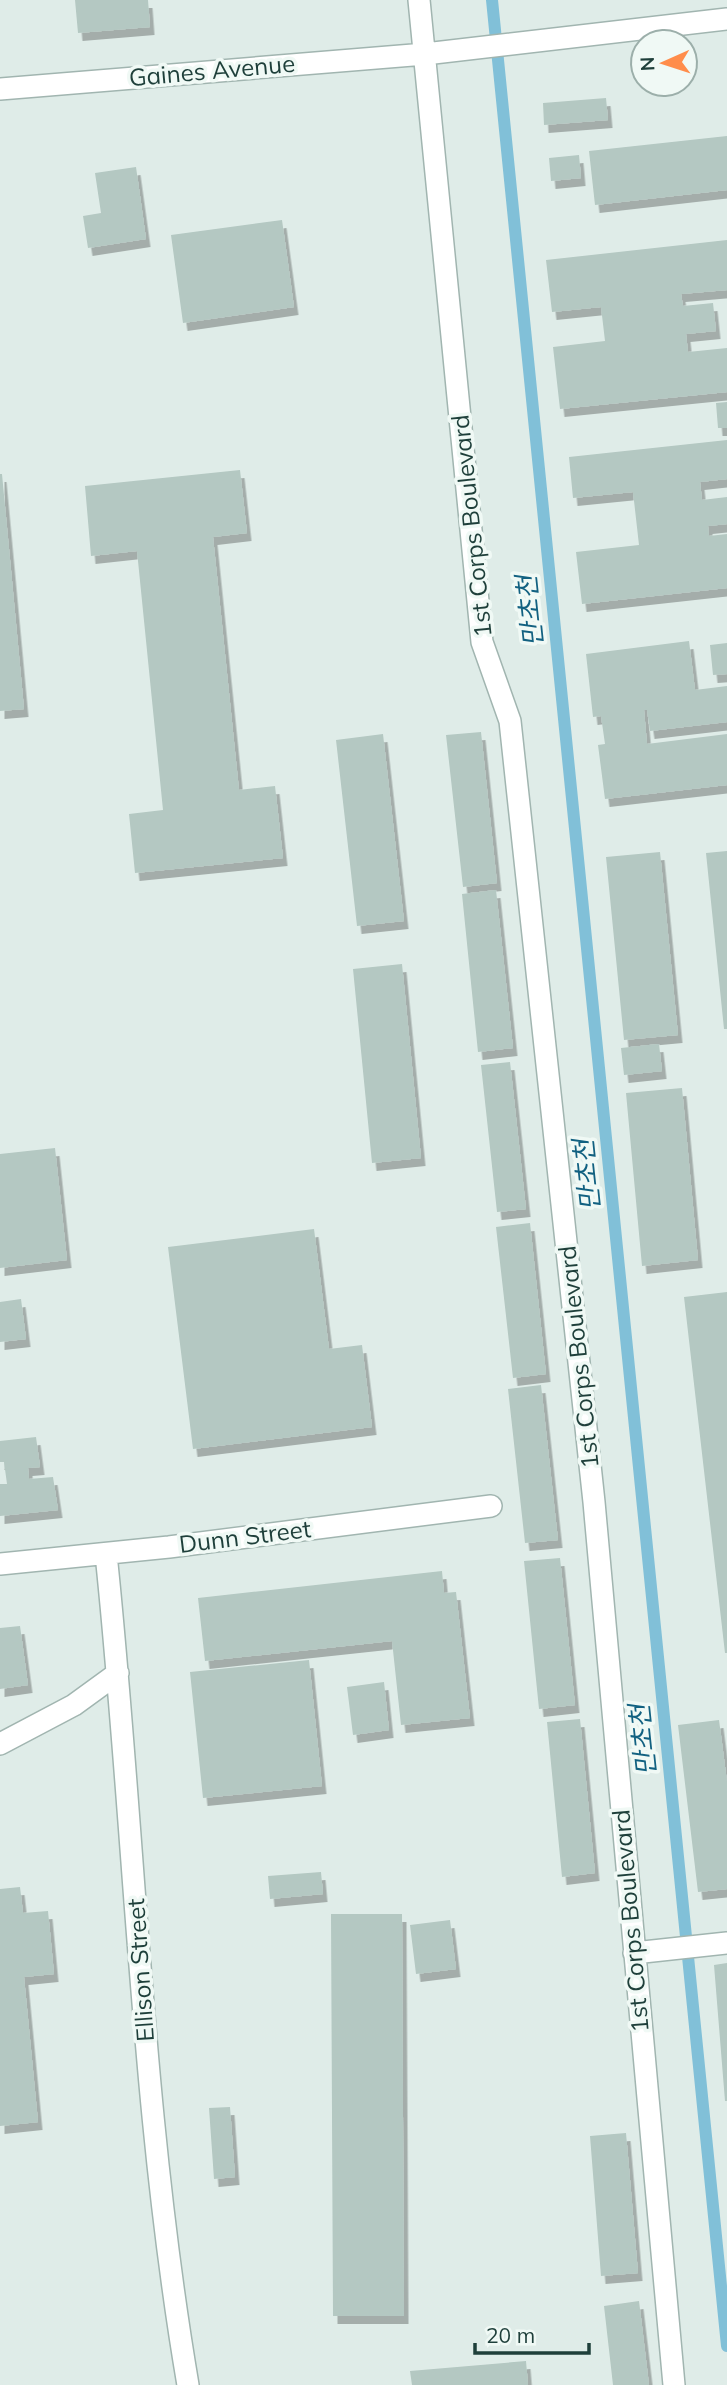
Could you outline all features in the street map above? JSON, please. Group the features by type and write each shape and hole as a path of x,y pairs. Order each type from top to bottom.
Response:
{"lane":[{"name":"1st Corps Boulevard","path":"419,0 482,642 510,721 594,1502 674,2385"},
{"name":"Gaines Avenue","path":"0,89 425,54 727,19"},
{"name":"Dunn Street","path":"0,1564 106,1554 491,1506"},
{"name":"Ellison Street","path":"106,1554 118,1673 154,2143 188,2385"},
{"path":"0,1744 74,1705 118,1673"},
{"path":"634,1953 717,1944"}],"building":[{"path":"75,0 148,0 150,27 78,33"},
{"path":"606,98 608,120 544,125 543,103"},
{"path":"727,136 727,190 595,205 589,151"},
{"path":"579,155 581,178 551,181 549,158"},
{"path":"136,167 146,239 88,248 83,216 101,213 95,173"},
{"path":"282,220 294,307 183,323 171,235"},
{"path":"727,240 727,290 681,294 683,306 713,303 716,331 686,334 688,352 727,348 727,392 560,409 553,347 605,341 601,307 552,312 546,260"},
{"path":"727,402 727,428 718,428 716,403"},
{"path":"727,440 727,479 700,482 702,500 727,497 727,524 708,526 709,536 727,534 727,588 582,604 576,552 639,545 633,492 573,498 569,457"},
{"path":"240,470 247,533 213,537 239,790 275,786 283,858 135,873 129,814 163,810 137,551 91,556 85,486"},
{"path":"0,474 24,709 0,711"},
{"path":"689,641 695,690 727,686 727,722 650,731 647,710 644,710 647,744 727,734 727,785 605,799 598,745 605,744 601,716 593,717 586,654"},
{"path":"727,643 727,674 713,675 710,645"},
{"path":"481,732 497,883 463,887 446,735"},
{"path":"383,734 404,921 357,926 336,740"},
{"path":"727,851 727,1029 724,1029 706,853"},
{"path":"660,852 678,1035 624,1040 606,857"},
{"path":"496,890 513,1048 478,1052 462,894"},
{"path":"402,964 421,1158 372,1163 353,969"},
{"path":"659,1044 662,1071 624,1075 621,1048"},
{"path":"510,1062 526,1209 497,1212 481,1065"},
{"path":"682,1088 698,1260 642,1266 626,1093"},
{"path":"55,1148 67,1260 0,1268 0,1154"},
{"path":"530,1223 546,1374 513,1378 496,1227"},
{"path":"314,1229 329,1349 362,1345 372,1427 193,1449 168,1247"},
{"path":"727,1292 727,1653 725,1653 684,1297"},
{"path":"21,1299 26,1339 0,1342 0,1302"},
{"path":"541,1385 558,1540 525,1543 508,1389"},
{"path":"36,1437 40,1467 28,1468 29,1479 53,1477 58,1510 0,1516 0,1484 7,1484 4,1462 0,1462 0,1441"},
{"path":"560,1558 575,1705 539,1709 524,1561"},
{"path":"442,1571 444,1593 456,1592 470,1718 401,1725 392,1641 205,1661 198,1598"},
{"path":"20,1626 28,1685 0,1689 0,1628"},
{"path":"309,1660 322,1786 203,1798 190,1672"},
{"path":"384,1682 389,1730 353,1735 347,1687"},
{"path":"580,1719 595,1873 562,1877 547,1722"},
{"path":"719,1720 727,1782 727,1889 698,1892 678,1725"},
{"path":"321,1872 323,1894 270,1899 268,1876"},
{"path":"20,1887 23,1913 48,1911 54,1974 24,1977 38,2122 0,2126 0,1889"},
{"path":"331,1914 402,1914 404,2316 333,2316"},
{"path":"450,1920 456,1969 416,1974 410,1925"},
{"path":"727,1963 727,2101 725,2101 714,1965"},
{"path":"230,2107 235,2177 214,2179 209,2108"},
{"path":"626,2133 638,2273 601,2276 590,2136"},
{"path":"639,2301 649,2385 613,2385 604,2306"},
{"path":"526,2361 528,2385 412,2385 410,2371"}],"waterway":[{"name":"만초천","path":"492,0 727,2346"}]}
